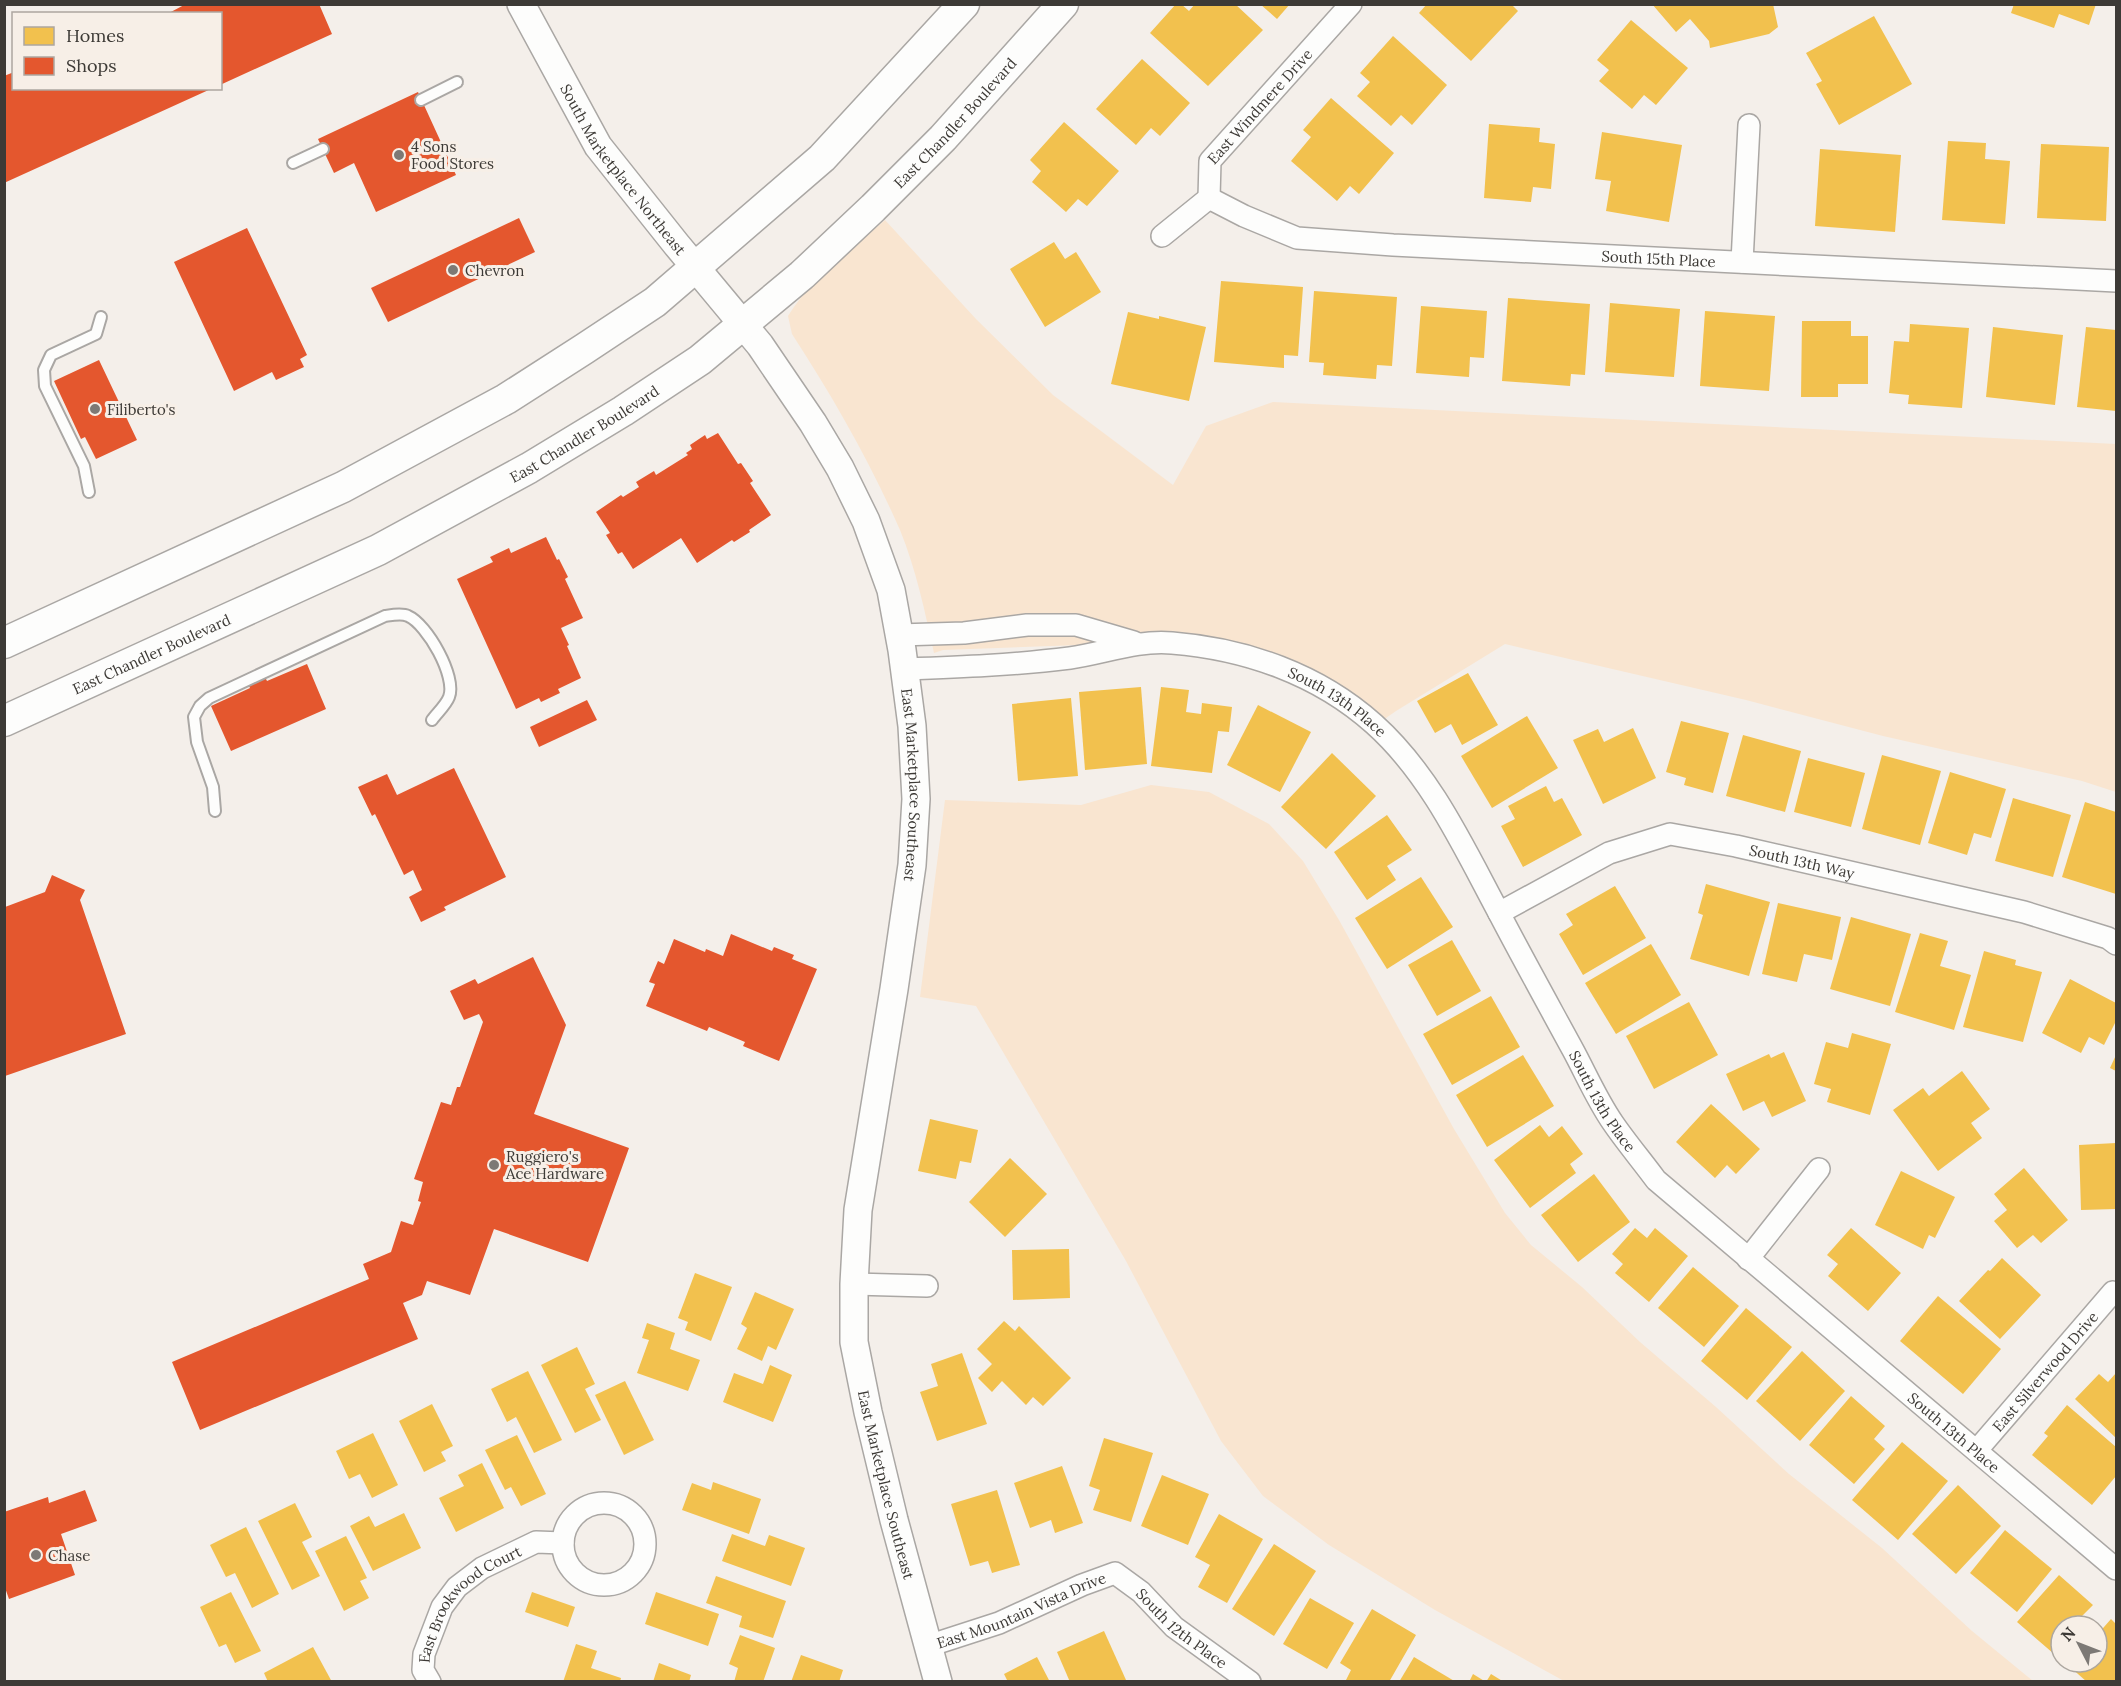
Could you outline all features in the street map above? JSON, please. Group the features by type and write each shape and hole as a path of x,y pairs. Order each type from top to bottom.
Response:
{"main road":[{"path":"4,643 343,487 506,399 655,302 822,158 964,4"},
{"name":"East Chandler Boulevard","path":"4,721 378,550 529,468 623,411 700,360 802,275 943,138 1063,4"}],"street":[{"name":"South Marketplace Northeast","path":"521,4 598,146 743,324"},
{"name":"East Windmere Drive","path":"1209,198 1210,161 1350,4"},
{"path":"1742,262 1749,125"},
{"path":"1162,236 1209,198"},
{"name":"South 15th Place","path":"1209,198 1244,216 1297,238 1393,245 2116,281"},
{"name":"East Marketplace Southeast","path":"743,324 813,423 840,468 866,521 891,590 905,669 912,726 916,799 912,865 858,1210 854,1342 868,1413 938,1682"},
{"name":"South 13th Place","path":"899,635 964,633 1027,625 1076,625 1137,643"},
{"name":"South 13th Place","path":"905,669 1032,662 1074,657 1137,643 1171,643 1230,651 1260,659 1321,687 1359,711 1400,750 1425,782 1499,913 1611,1121 1656,1180 2116,1569"},
{"name":"South 13th Way","path":"1499,913 1609,853 1670,834 1736,846 2024,912 2108,938 2116,944"},
{"path":"1748,1259 1819,1169"},
{"path":"854,1284 927,1286"},
{"name":"East Silverwood Drive","path":"1977,1450 2113,1292"},
{"name":"East Brookwood Court","path":"427,1676 424,1654 431,1632 442,1607 457,1587 482,1568 536,1542 563,1543"},
{"name":"East Mountain Vista Drive","path":"928,1646 999,1623 1082,1585 1115,1573"},
{"name":"South 12th Place","path":"1115,1573 1142,1592 1174,1627 1250,1682"}],"lane":[{"path":"421,100 458,82"},
{"path":"293,163 323,149"},
{"path":"88,492 84,466 45,386 44,370 51,355 96,334 101,317"},
{"path":"215,811 213,787 197,742 194,717 200,706 209,698 385,616 406,615 414,620 422,626 441,656 449,680 450,696 432,720"}],"shaded area":[{"path":"885,220 976,319 1053,395 1173,485 1206,426 1273,402 2116,444 2116,792 2082,781 1883,736 1746,700 1505,644 1376,725 1291,671 1137,643 943,650 934,653 924,606 900,530 850,430 792,334 788,316 820,276"},
{"path":"1151,785 1209,792 1269,824 1303,861 1339,920 1454,1129 1505,1213 1531,1245 1582,1287 1640,1342 1789,1474 1882,1548 1972,1631 2033,1681 1564,1681 1435,1610 1329,1545 1263,1496 1221,1441 1126,1261 976,1006 920,997 945,800 1081,805"}],"building: Homes":[{"path":"1176,4 1181,4 1189,11 1195,4 1235,4 1263,30 1208,86 1150,33"},
{"path":"1260,4 1290,4 1277,19"},
{"path":"1427,4 1511,4 1518,11 1471,61 1419,13"},
{"path":"1652,4 1773,4 1778,27 1769,34 1710,48 1709,41 1690,19 1676,32"},
{"path":"2014,4 2096,4 2089,25 2059,14 2054,28 2011,13"},
{"path":"1874,16 1912,84 1839,125 1816,84 1822,81 1806,53"},
{"path":"1631,20 1688,68 1656,105 1644,95 1632,109 1599,81 1609,70 1597,60"},
{"path":"1393,36 1447,85 1412,125 1401,115 1391,126 1357,96 1370,82 1360,73"},
{"path":"1142,59 1190,103 1160,136 1151,128 1136,145 1096,109"},
{"path":"1331,98 1394,153 1359,194 1350,186 1337,201 1291,161 1311,137 1303,130"},
{"path":"1064,122 1119,171 1087,206 1078,199 1066,212 1032,182 1041,171 1030,160"},
{"path":"1489,124 1540,128 1539,142 1555,144 1551,189 1533,187 1531,202 1484,198"},
{"path":"1602,132 1682,145 1669,222 1606,211 1611,181 1595,179"},
{"path":"1948,141 1986,143 1985,159 2010,161 2005,224 1942,220"},
{"path":"2041,144 2109,147 2106,221 2037,218"},
{"path":"1820,149 1901,155 1895,232 1815,226"},
{"path":"1054,242 1065,259 1076,252 1101,292 1045,327 1010,269"},
{"path":"1221,281 1303,287 1298,356 1284,355 1284,368 1214,362"},
{"path":"1314,291 1397,297 1392,366 1377,365 1376,379 1323,375 1324,363 1309,362"},
{"path":"1508,298 1590,304 1585,375 1571,374 1570,386 1502,381"},
{"path":"1610,303 1680,309 1674,377 1605,372"},
{"path":"1421,306 1487,311 1484,358 1470,357 1469,377 1416,373"},
{"path":"1705,311 1775,316 1769,391 1700,386"},
{"path":"1128,312 1159,319 1159,316 1206,327 1189,401 1111,384"},
{"path":"1802,321 1851,321 1851,336 1868,336 1868,384 1838,384 1838,397 1801,397"},
{"path":"1910,324 1969,328 1962,408 1908,404 1909,395 1889,393 1894,341 1909,342"},
{"path":"1993,327 2063,335 2055,405 1986,397"},
{"path":"2086,327 2116,330 2116,411 2077,407"},
{"path":"1468,673 1498,725 1462,745 1451,724 1435,733 1417,701"},
{"path":"1141,687 1147,764 1085,770 1079,692"},
{"path":"1161,687 1189,690 1186,712 1201,714 1202,703 1232,707 1229,732 1218,731 1212,773 1151,766"},
{"path":"1071,698 1078,776 1018,781 1012,704"},
{"path":"1258,705 1311,732 1280,792 1227,765"},
{"path":"1527,716 1558,768 1492,808 1461,756"},
{"path":"1681,721 1729,733 1713,793 1684,785 1686,778 1666,772"},
{"path":"1633,728 1656,778 1603,804 1573,740 1598,729 1604,742"},
{"path":"1743,735 1801,751 1785,812 1726,796"},
{"path":"1332,753 1376,796 1326,849 1281,807"},
{"path":"1882,755 1941,771 1920,845 1862,829"},
{"path":"1808,758 1865,773 1851,827 1794,812"},
{"path":"1950,772 2006,789 1991,838 1974,833 1967,855 1928,843"},
{"path":"1546,786 1554,802 1562,798 1582,835 1523,867 1501,826 1515,819 1508,806"},
{"path":"2013,798 2071,815 2053,877 1995,861"},
{"path":"2085,802 2116,812 2116,894 2062,877"},
{"path":"1387,815 1412,850 1387,866 1396,880 1367,900 1334,852"},
{"path":"1421,877 1453,927 1387,969 1355,918"},
{"path":"1706,884 1770,902 1749,976 1690,959 1703,915 1698,913"},
{"path":"1615,886 1646,938 1583,975 1559,934 1573,925 1566,914"},
{"path":"1778,903 1841,917 1832,960 1804,954 1797,982 1762,974"},
{"path":"1851,917 1911,934 1890,1006 1830,989"},
{"path":"1920,933 1948,941 1940,966 1971,975 1954,1030 1895,1012"},
{"path":"1452,940 1481,991 1437,1016 1408,965"},
{"path":"1651,944 1681,995 1616,1034 1585,983"},
{"path":"1984,951 2016,960 2015,965 2042,972 2023,1042 1963,1027"},
{"path":"2070,979 2116,1003 2116,1021 2104,1045 2089,1037 2081,1053 2042,1033"},
{"path":"1491,996 1520,1047 1452,1085 1423,1034"},
{"path":"1689,1002 1718,1055 1654,1089 1626,1036"},
{"path":"1852,1033 1891,1044 1870,1115 1827,1102 1831,1089 1814,1084 1826,1042 1848,1048"},
{"path":"1784,1052 1806,1101 1772,1117 1764,1101 1743,1111 1726,1074 1769,1054 1771,1058"},
{"path":"1523,1055 1554,1106 1487,1147 1456,1095"},
{"path":"2116,1055 2116,1071 2110,1068"},
{"path":"1962,1071 1990,1109 1971,1123 1982,1138 1938,1171 1893,1110 1923,1088 1929,1096"},
{"path":"1711,1104 1760,1149 1736,1174 1727,1165 1715,1178 1676,1142"},
{"path":"930,1119 978,1130 971,1163 960,1161 956,1179 918,1171"},
{"path":"1540,1125 1549,1137 1562,1126 1583,1154 1570,1164 1576,1173 1530,1208 1494,1160"},
{"path":"2116,1143 2116,1209 2081,1210 2079,1145"},
{"path":"1010,1158 1047,1194 1005,1237 969,1202"},
{"path":"2024,1168 2068,1220 2041,1243 2033,1235 2017,1248 1994,1221 2007,1210 1994,1194"},
{"path":"1901,1171 1955,1197 1935,1238 1929,1235 1923,1249 1875,1225"},
{"path":"1594,1174 1630,1222 1578,1262 1541,1215"},
{"path":"1635,1228 1647,1238 1655,1228 1688,1256 1649,1302 1615,1273 1623,1264 1612,1254"},
{"path":"1851,1228 1901,1273 1868,1311 1828,1276 1838,1264 1827,1255"},
{"path":"1069,1249 1070,1298 1013,1300 1012,1250"},
{"path":"2002,1258 2041,1295 2000,1339 1959,1301"},
{"path":"1693,1267 1739,1306 1704,1347 1658,1308"},
{"path":"695,1273 732,1287 711,1341 685,1330 688,1322 678,1318"},
{"path":"755,1292 794,1309 776,1350 768,1346 762,1361 737,1349 747,1328 741,1324"},
{"path":"1938,1296 2001,1349 1963,1394 1900,1341"},
{"path":"1746,1308 1792,1347 1747,1400 1701,1361"},
{"path":"1004,1321 1015,1331 1019,1326 1071,1378 1043,1406 1033,1397 1026,1405 1002,1381 992,1392 978,1378 992,1364 977,1349"},
{"path":"647,1323 675,1333 670,1349 700,1360 688,1391 637,1373 649,1340 642,1338"},
{"path":"577,1347 595,1384 585,1389 601,1420 575,1433 541,1365"},
{"path":"1802,1351 1845,1391 1800,1441 1756,1401"},
{"path":"962,1353 987,1424 937,1441 920,1392 938,1386 931,1364"},
{"path":"770,1365 792,1375 773,1422 723,1402 734,1373 763,1384"},
{"path":"528,1371 562,1440 534,1453 516,1417 507,1422 491,1389"},
{"path":"2116,1373 2116,1438 2075,1399 2099,1374 2108,1382"},
{"path":"625,1381 654,1440 624,1455 595,1395"},
{"path":"1851,1396 1885,1426 1874,1439 1885,1449 1854,1484 1809,1445"},
{"path":"432,1404 453,1446 441,1452 446,1461 424,1472 399,1421"},
{"path":"2067,1405 2116,1447 2116,1476 2092,1505 2032,1455 2048,1436 2044,1433"},
{"path":"373,1433 398,1485 372,1498 360,1474 349,1479 336,1451"},
{"path":"517,1435 546,1494 521,1506 511,1487 505,1490 485,1450"},
{"path":"1104,1438 1153,1453 1131,1522 1093,1510 1100,1490 1089,1486"},
{"path":"1902,1442 1948,1481 1898,1540 1852,1500"},
{"path":"482,1463 504,1508 456,1532 439,1498 464,1486 458,1475"},
{"path":"1062,1466 1083,1523 1055,1533 1051,1520 1030,1528 1014,1483"},
{"path":"1162,1475 1209,1494 1188,1545 1141,1526"},
{"path":"713,1482 761,1499 749,1534 682,1510 692,1483 711,1490"},
{"path":"1958,1485 2001,1526 1956,1574 1912,1534"},
{"path":"997,1490 1020,1565 992,1573 988,1561 970,1566 951,1504"},
{"path":"295,1503 312,1537 302,1542 320,1576 292,1590 258,1521"},
{"path":"404,1513 421,1548 373,1571 350,1526 369,1516 375,1527"},
{"path":"1219,1514 1263,1539 1227,1603 1198,1587 1210,1565 1195,1557"},
{"path":"246,1527 279,1594 252,1608 235,1573 226,1577 210,1545"},
{"path":"2005,1530 2052,1569 2017,1612 1970,1573"},
{"path":"732,1534 765,1546 769,1535 805,1548 791,1586 722,1561"},
{"path":"346,1536 367,1578 360,1581 369,1598 344,1611 315,1551"},
{"path":"1274,1544 1316,1571 1274,1636 1232,1609"},
{"path":"2059,1575 2093,1605 2084,1614 2049,1614 2049,1650 2017,1622"},
{"path":"716,1576 786,1601 773,1638 739,1627 742,1616 706,1603"},
{"path":"231,1592 261,1651 235,1663 226,1644 219,1647 200,1607"},
{"path":"532,1592 575,1607 568,1627 525,1612"},
{"path":"656,1592 719,1614 708,1646 645,1624"},
{"path":"1310,1598 1354,1623 1327,1669 1283,1644"},
{"path":"1372,1609 1416,1635 1389,1682 1345,1682 1351,1670 1340,1663"},
{"path":"2111,1619 2116,1624 2116,1682 2087,1682 2078,1674 2109,1674 2109,1621"},
{"path":"1104,1631 1126,1680 1070,1682 1057,1652"},
{"path":"740,1635 775,1648 763,1682 734,1682 738,1668 729,1664"},
{"path":"576,1644 597,1651 591,1668 621,1678 620,1682 563,1682"},
{"path":"313,1647 332,1682 268,1682 264,1673"},
{"path":"801,1655 843,1670 839,1682 791,1682"},
{"path":"1037,1657 1050,1682 1008,1682 1004,1674"},
{"path":"1414,1657 1456,1682 1399,1682"},
{"path":"659,1663 691,1675 689,1682 653,1682"},
{"path":"1473,1674 1486,1682 1469,1682"},
{"path":"1491,1674 1504,1682 1486,1682"}],"building: Shops":[{"path":"186,4 319,4 332,34 222,84 222,12 171,12"},
{"path":"12,73 12,90 209,90 4,183 4,76"},
{"name":"4 Sons Food Stores","path":"418,92 456,175 376,212 354,163 334,173 318,139"},
{"name":"Chevron","path":"519,218 535,252 388,322 371,288"},
{"path":"247,228 307,355 300,359 304,367 276,380 272,372 234,391 174,262"},
{"name":"Filiberto's","path":"99,360 137,440 96,459 85,437 81,439 54,381"},
{"path":"718,433 738,464 741,463 753,481 750,483 771,515 749,530 750,532 734,542 732,540 697,563 681,538 633,569 622,552 618,554 606,535 610,533 596,512 621,495 623,497 639,487 636,482 654,471 656,475 688,455 686,453 692,449 690,445 705,435 707,439"},
{"path":"546,537 568,577 565,579 583,618 561,628 581,678 558,689 560,693 541,702 539,698 516,709 457,579 493,562 490,557 509,548 511,553"},
{"path":"307,664 326,709 231,751 211,706 250,688 248,684 265,677 267,681"},
{"path":"587,700 597,720 539,747 530,727"},
{"path":"454,768 506,877 444,907 446,910 421,922 409,897 422,890 413,870 404,875 375,814 372,816 358,787 387,774 397,795"},
{"path":"52,875 85,890 80,900 126,1034 5,1076 5,907 45,892"},
{"path":"731,934 772,951 774,947 794,955 792,959 817,969 779,1061 743,1046 745,1042 709,1027 707,1031 646,1006 655,984 649,982 658,961 664,964 674,939 705,952 706,949 723,956"},
{"path":"533,957 566,1025 534,1114 629,1148 588,1262 494,1229 470,1295 427,1281 422,1295 403,1303 418,1339 200,1430 172,1362 369,1279 363,1264 391,1252 401,1221 413,1225 421,1202 418,1201 423,1182 414,1179 441,1102 451,1105 457,1087 460,1087 483,1022 479,1014 464,1020 450,991 475,979 478,984"},
{"name":"Chase","path":"85,1490 97,1521 61,1534 75,1575 9,1599 4,1585 4,1512 48,1497 49,1503"}],"place":[{"name":"4 Sons Food Stores","path":"399,155"},
{"name":"Chevron","path":"453,270"},
{"name":"Filiberto's","path":"95,409"},
{"name":"Ruggiero's Ace Hardware","path":"494,1165"},
{"name":"Chase","path":"36,1555"}]}
